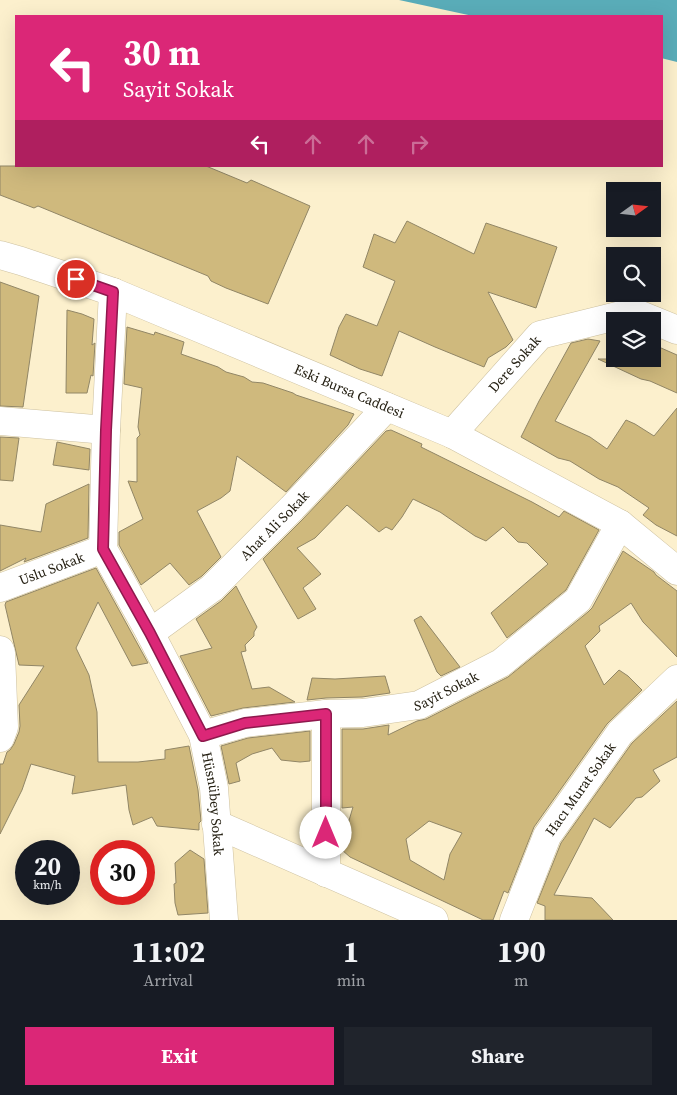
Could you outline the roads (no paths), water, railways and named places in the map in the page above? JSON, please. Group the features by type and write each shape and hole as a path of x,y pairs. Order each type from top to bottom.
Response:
{"street":[{"name":"Eski Bursa Caddesi","path":"0,255 113,292 452,434 620,524 677,571"},
{"path":"103,549 106,430 113,292"},
{"name":"Dere Sokak","path":"452,434 540,336 633,312 677,330"},
{"name":"Ahat Ali Sokak","path":"150,633 212,588 292,508 387,407"},
{"path":"0,422 106,430"},
{"name":"Sayit Sokak","path":"203,736 245,723 326,714 363,713 419,705 502,663 578,600 620,524"},
{"name":"Hüsnübey Sokak","path":"103,549 150,633 203,736 214,788 224,920"},
{"name":"Uslu Sokak","path":"0,588 103,549"},
{"path":"0,650 4,727 0,738"},
{"name":"Hacı Murat Sokak","path":"514,920 547,836 620,733 677,679"},
{"path":"326,714 326,872"},
{"path":"216,824 434,920"}],"water":[{"path":"399,0 677,0 677,62 663,58 663,15 468,15"}]}
